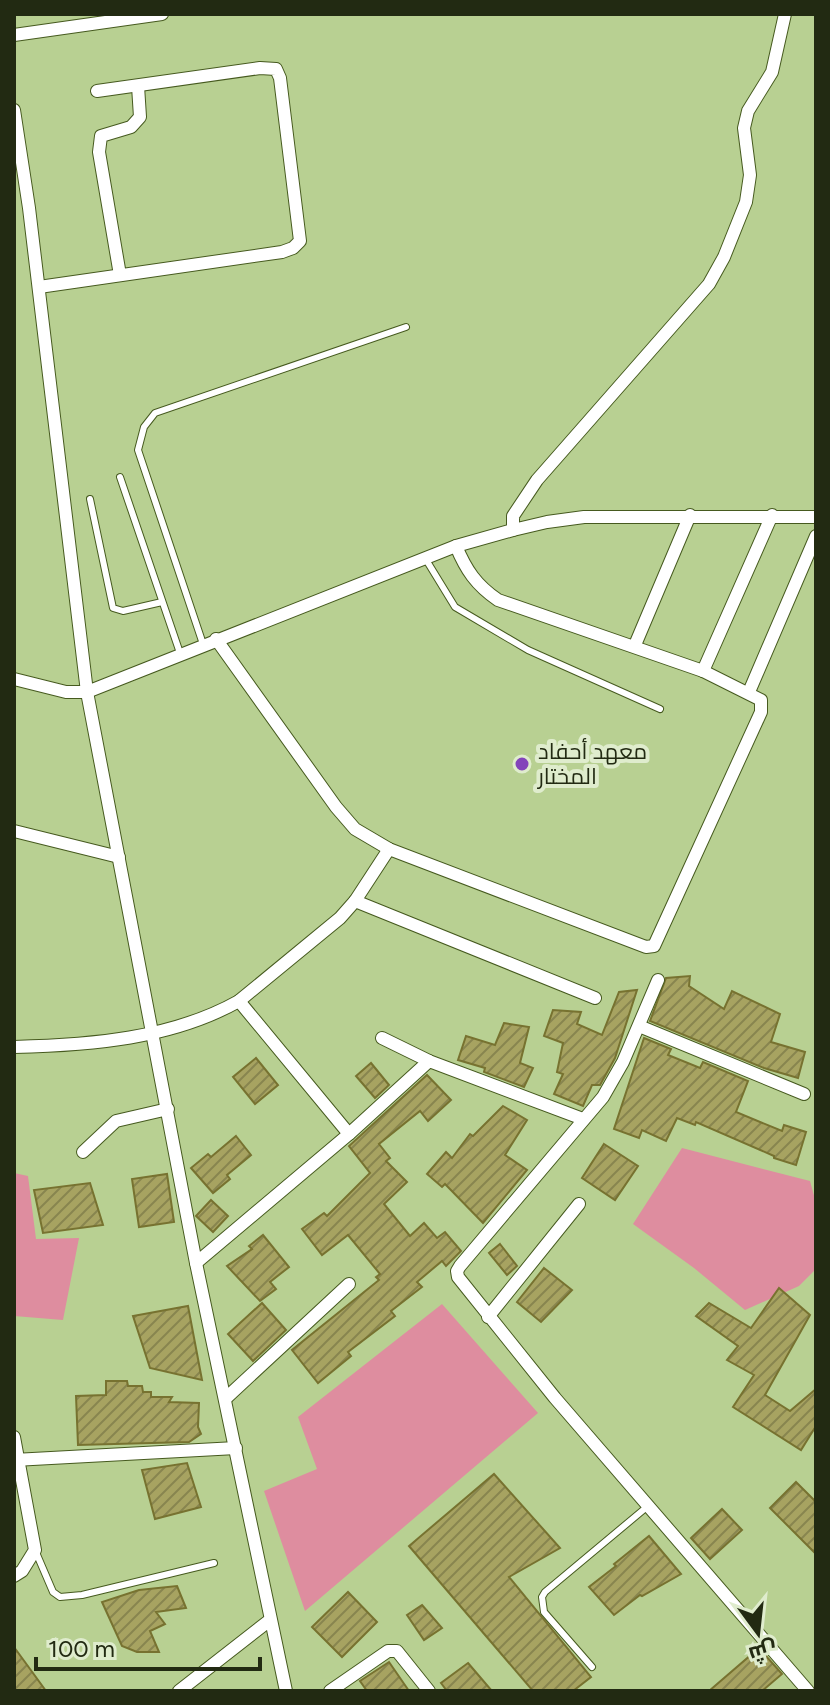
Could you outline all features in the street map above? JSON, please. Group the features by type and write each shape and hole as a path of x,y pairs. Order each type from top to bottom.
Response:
{"street":[{"path":"14,35 162,14"},
{"path":"513,530 513,516 537,480 709,284 717,271 750,187 744,128 748,111 772,72 785,14"},
{"path":"39,287 282,252 300,241 280,78 276,69 260,68 97,91"},
{"path":"120,275 99,152 101,136 131,127 140,117 138,86"},
{"path":"14,110 39,287 87,692 196,1263 286,1691"},
{"path":"635,645 690,515"},
{"path":"14,679 66,692 87,692 456,546 547,522 584,517 690,515 816,517"},
{"path":"703,671 772,515"},
{"path":"749,692 816,536"},
{"path":"216,639 355,829 389,849 650,948 656,943 761,712 761,700 703,671 635,645 498,600 482,589 467,571 456,546"},
{"path":"14,831 119,857"},
{"path":"14,1047 83,1045 153,1033 199,1020 239,1001 331,926 355,901 389,849"},
{"path":"355,901 595,998"},
{"path":"658,980 610,1086 457,1271 461,1284 488,1317 808,1691"},
{"path":"239,1001 349,1134"},
{"path":"639,1026 804,1094"},
{"path":"382,1038 429,1061 583,1119"},
{"path":"196,1263 349,1134 429,1061"},
{"path":"83,1152 116,1121 168,1109"},
{"path":"488,1317 579,1204"},
{"path":"225,1399 349,1284"},
{"path":"14,1437 35,1550 22,1571 14,1576"},
{"path":"16,1460 236,1448"},
{"path":"179,1691 270,1620"},
{"path":"330,1691 388,1651 397,1651 429,1691"}],"lane":[{"path":"203,644 138,450 144,427 155,413 406,327"},
{"path":"120,477 180,653"},
{"path":"90,499 113,608 123,611 162,602"},
{"path":"425,558 455,607 528,650 660,709"},
{"path":"592,1667 544,1612 542,1597 648,1506"},
{"path":"35,1550 53,1592 60,1597 82,1595 214,1563"}],"shaded area":[{"path":"682,1148 810,1181 816,1203 816,1269 799,1286 745,1310 633,1224"},
{"path":"14,1173 28,1176 36,1239 79,1238 63,1320 14,1316"},
{"path":"442,1304 538,1413 305,1611 264,1491 317,1469 298,1417"}],"building":[{"path":"690,976 689,986 724,1009 732,991 780,1014 771,1042 805,1052 798,1078 764,1068 650,1021 666,978"},
{"path":"637,990 615,1058 600,1085 592,1085 583,1106 554,1094 563,1074 557,1072 563,1043 544,1036 553,1010 581,1012 577,1024 602,1035 619,992"},
{"path":"504,1023 529,1027 520,1063 533,1068 524,1087 484,1072 485,1068 458,1060 466,1036 495,1045"},
{"path":"644,1038 671,1049 668,1055 700,1068 703,1062 748,1081 736,1112 782,1131 784,1125 806,1132 796,1165 696,1122 695,1125 677,1118 666,1141 642,1130 639,1138 614,1129"},
{"path":"256,1058 278,1085 255,1104 233,1077"},
{"path":"371,1063 389,1085 375,1098 356,1076"},
{"path":"427,1075 451,1100 428,1121 420,1111 379,1144 390,1158 386,1161 407,1182 384,1204 410,1236 424,1223 437,1238 445,1232 461,1251 446,1266 442,1261 417,1282 422,1287 391,1311 395,1316 348,1352 351,1356 318,1383 292,1350 379,1280 376,1277 380,1274 348,1235 322,1255 302,1229 324,1213 327,1216 370,1173 349,1146"},
{"path":"503,1106 527,1120 505,1155 527,1170 483,1223 445,1184 442,1187 427,1174 446,1152 452,1158 470,1134 473,1136"},
{"path":"236,1136 251,1155 227,1175 230,1179 213,1193 191,1168 208,1154 211,1157"},
{"path":"604,1144 638,1166 615,1200 582,1178"},
{"path":"167,1174 174,1222 139,1227 132,1179"},
{"path":"90,1183 103,1225 43,1233 34,1190"},
{"path":"211,1200 228,1216 213,1232 196,1216"},
{"path":"263,1235 289,1267 270,1282 276,1289 260,1301 227,1266 252,1249 249,1246"},
{"path":"500,1244 517,1266 507,1275 489,1253"},
{"path":"544,1268 572,1290 541,1322 517,1302"},
{"path":"779,1288 810,1315 765,1395 790,1411 816,1389 816,1426 801,1450 733,1407 754,1375 727,1360 738,1346 696,1316 709,1303 751,1328"},
{"path":"262,1303 286,1330 253,1361 228,1334"},
{"path":"188,1306 202,1380 150,1368 133,1316"},
{"path":"106,1381 127,1381 128,1386 142,1386 143,1392 151,1392 151,1397 172,1397 169,1402 199,1403 198,1427 201,1434 189,1442 78,1445 76,1396 106,1395"},
{"path":"187,1463 201,1507 155,1519 142,1470"},
{"path":"494,1474 560,1548 509,1577 591,1677 573,1691 533,1691 409,1546"},
{"path":"796,1482 816,1502 816,1554 770,1508"},
{"path":"722,1509 742,1530 710,1559 691,1538"},
{"path":"649,1536 681,1574 640,1595 614,1615 589,1587"},
{"path":"177,1586 186,1608 156,1612 165,1624 150,1631 159,1652 137,1652 122,1646 102,1602 139,1590"},
{"path":"348,1592 377,1622 342,1657 312,1627"},
{"path":"422,1605 442,1628 424,1640 407,1615"},
{"path":"14,1647 46,1691 14,1691"},
{"path":"759,1648 782,1674 762,1691 709,1691"},
{"path":"389,1662 409,1691 367,1691 360,1681"},
{"path":"468,1663 492,1691 447,1691 441,1683"}],"place":[{"name":"معهد أحفاد المختار","path":"522,764"}]}
